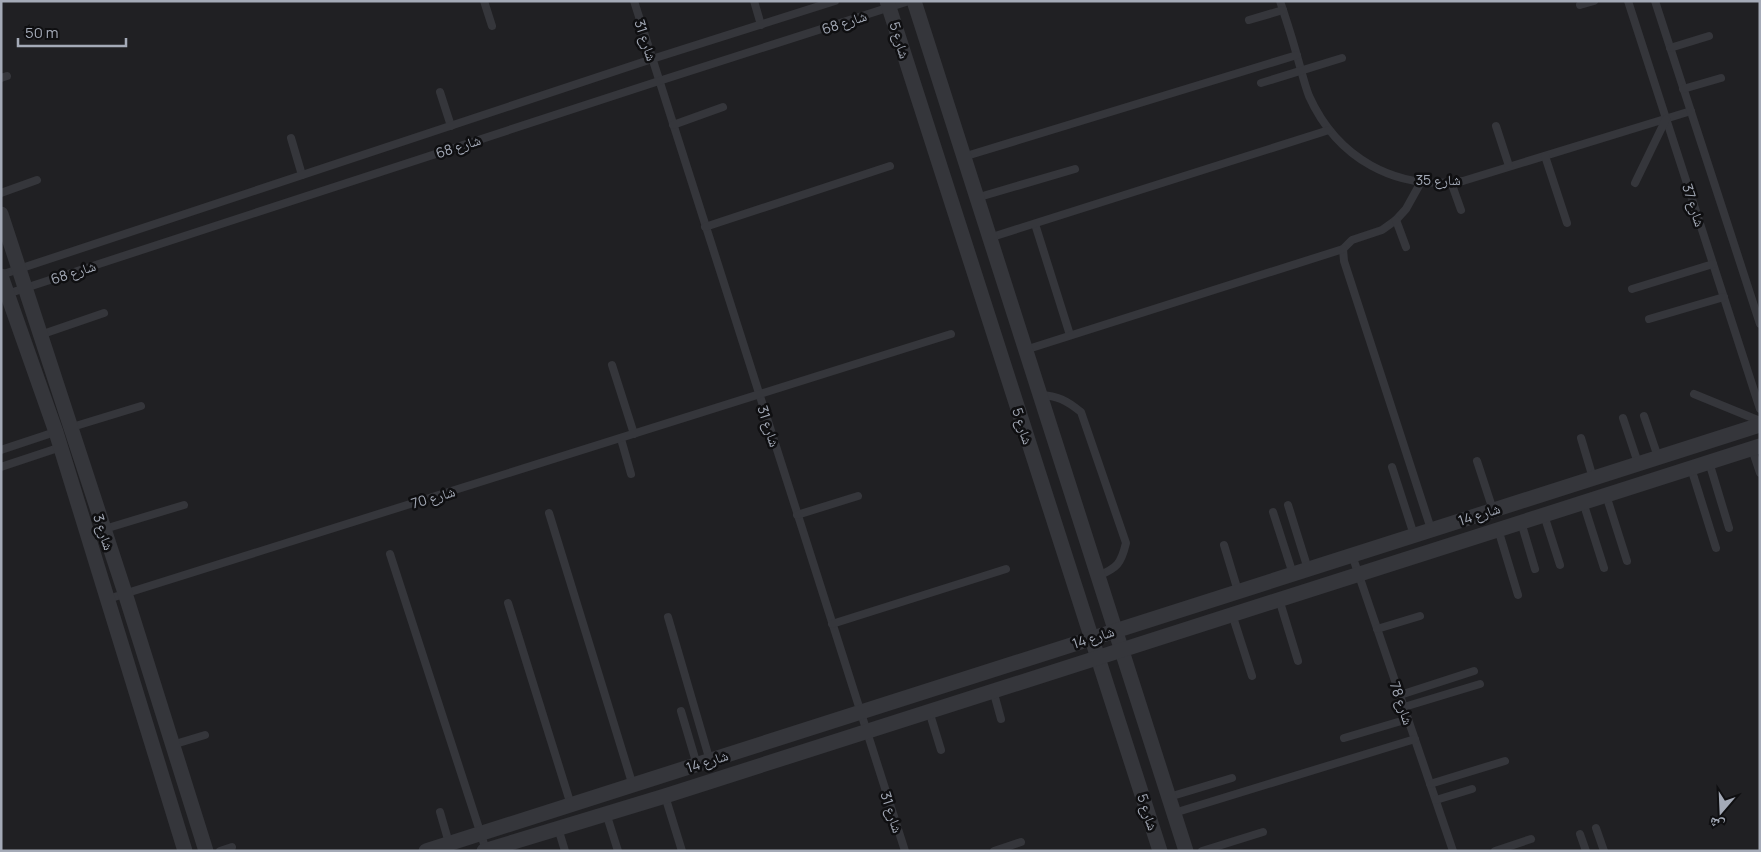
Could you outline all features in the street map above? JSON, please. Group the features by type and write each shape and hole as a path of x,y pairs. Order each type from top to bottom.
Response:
{"street":[{"name":"شارع 5","path":"914,1 1186,851"},
{"name":"شارع 5","path":"888,5 1160,851"},
{"name":"شارع 3","path":"1,214 40,335 63,430 61,447 185,851"},
{"name":"شارع 3","path":"1,275 7,294 103,529 206,851"},
{"name":"شارع 14","path":"426,851 1760,423"},
{"name":"شارع 14","path":"491,850 1756,447"}],"lane":[{"path":"484,1 492,26"},
{"name":"شارع 31","path":"634,1 905,851"},
{"path":"754,1 761,25"},
{"name":"شارع 68","path":"1,275 652,59 835,1"},
{"name":"شارع 68","path":"7,294 888,5 910,1"},
{"name":"شارع 35","path":"1280,1 1309,95 1329,130 1354,156 1386,174 1420,182 1462,181 1691,111"},
{"path":"1580,6 1594,1"},
{"name":"شارع 37","path":"1628,1 1760,409"},
{"name":"شارع 37","path":"1655,1 1760,324"},
{"path":"1250,20 1283,10"},
{"path":"1670,48 1709,36"},
{"path":"963,157 1297,55"},
{"path":"1261,83 1342,58"},
{"path":"1683,89 1721,78"},
{"path":"440,92 451,126"},
{"path":"673,125 723,107"},
{"path":"1635,183 1666,119"},
{"path":"1496,126 1509,166"},
{"path":"989,238 1329,130"},
{"path":"291,138 302,175"},
{"path":"1545,156 1567,223"},
{"path":"705,227 890,166"},
{"path":"976,198 1075,169"},
{"path":"1,192 38,180"},
{"path":"1025,350 1343,249 1352,240 1382,230 1396,220 1406,209 1420,182"},
{"path":"1451,182 1461,210"},
{"path":"1396,220 1406,248"},
{"path":"1035,224 1070,335"},
{"path":"1343,249 1344,261 1431,529"},
{"path":"1632,289 1713,264"},
{"path":"1649,318 1724,297"},
{"path":"40,335 104,313"},
{"name":"شارع 70","path":"108,598 621,439 951,334"},
{"path":"612,364 634,434"},
{"path":"1040,394 1056,396 1070,402 1081,412 1126,543 1123,558 1113,569 1098,576"},
{"path":"1694,394 1760,423"},
{"path":"1,450 141,406"},
{"path":"1644,416 1658,457"},
{"path":"1623,418 1638,463"},
{"path":"1581,438 1593,478"},
{"path":"621,439 631,474"},
{"path":"1,467 61,447"},
{"path":"1756,447 1760,473"},
{"path":"1477,461 1493,510"},
{"path":"1709,462 1729,528"},
{"path":"1392,467 1414,535"},
{"path":"1691,468 1716,548"},
{"path":"1606,495 1627,561"},
{"path":"797,515 858,496"},
{"path":"1583,502 1604,568"},
{"path":"88,534 184,505"},
{"path":"1288,505 1308,569"},
{"path":"1273,512 1293,574"},
{"path":"549,513 633,786"},
{"path":"1544,515 1560,564"},
{"path":"1521,522 1535,568"},
{"path":"1498,529 1518,595"},
{"path":"1224,545 1238,591"},
{"path":"390,554 480,833 491,850"},
{"name":"شارع 78","path":"1352,555 1453,851"},
{"path":"832,624 1006,570"},
{"path":"1278,599 1298,661"},
{"path":"508,603 571,805"},
{"path":"1232,614 1252,676"},
{"path":"668,616 704,763"},
{"path":"1377,629 1420,616"},
{"path":"1400,695 1474,671"},
{"path":"1404,707 1480,684"},
{"path":"993,690 1001,719"},
{"path":"929,710 941,750"},
{"path":"681,711 704,763"},
{"path":"1344,738 1408,718"},
{"path":"172,746 205,735"},
{"path":"1174,813 1415,739"},
{"path":"1430,784 1505,761"},
{"path":"1169,797 1232,778"},
{"path":"1436,800 1472,788"},
{"path":"665,796 682,851"},
{"path":"440,812 450,843"},
{"path":"606,813 618,851"},
{"path":"558,828 565,851"},
{"path":"1596,828 1604,851"},
{"path":"1202,851 1263,832"},
{"path":"1580,834 1586,851"},
{"path":"1495,851 1531,839"},
{"path":"994,851 1021,842"},
{"path":"220,851 232,847"}],"shaded area":[{"path":"1,1 1760,1 1760,851 1,851"}]}
